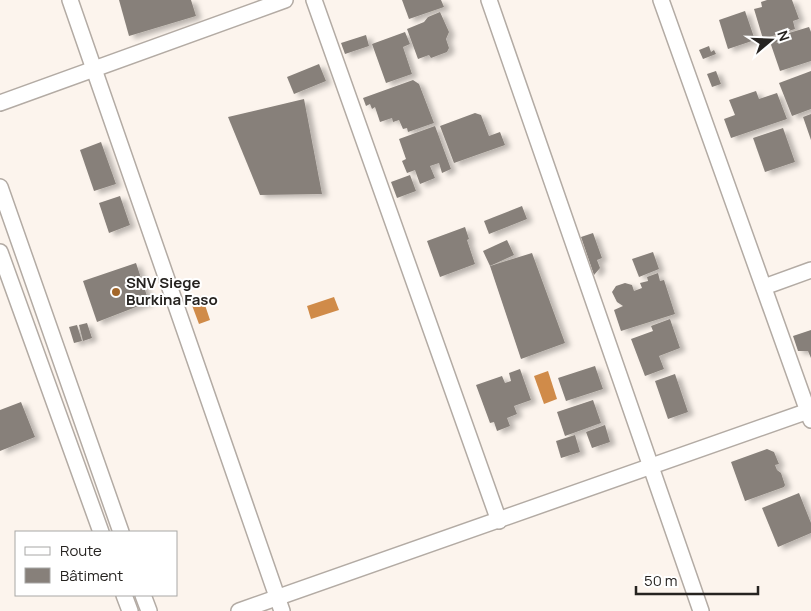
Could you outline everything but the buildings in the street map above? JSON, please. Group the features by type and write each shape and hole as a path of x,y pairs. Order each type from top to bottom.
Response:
{"street":[{"path":"70,0 280,604"},
{"path":"0,103 285,0"},
{"path":"314,0 499,521"},
{"path":"489,0 701,611"},
{"path":"239,611 280,604 651,466 810,414 661,0"},
{"path":"0,187 121,531"},
{"path":"0,252 101,531"},
{"path":"764,287 811,270"},
{"path":"124,596 130,611"},
{"path":"143,596 149,611"}],"shaded area":[{"path":"202,296 210,320 199,324 190,300"},
{"path":"334,297 339,310 311,319 307,306"},
{"path":"548,371 557,399 544,404 534,376"}],"place":[{"name":"SNV Siege Burkina Faso","path":"116,292"}]}
